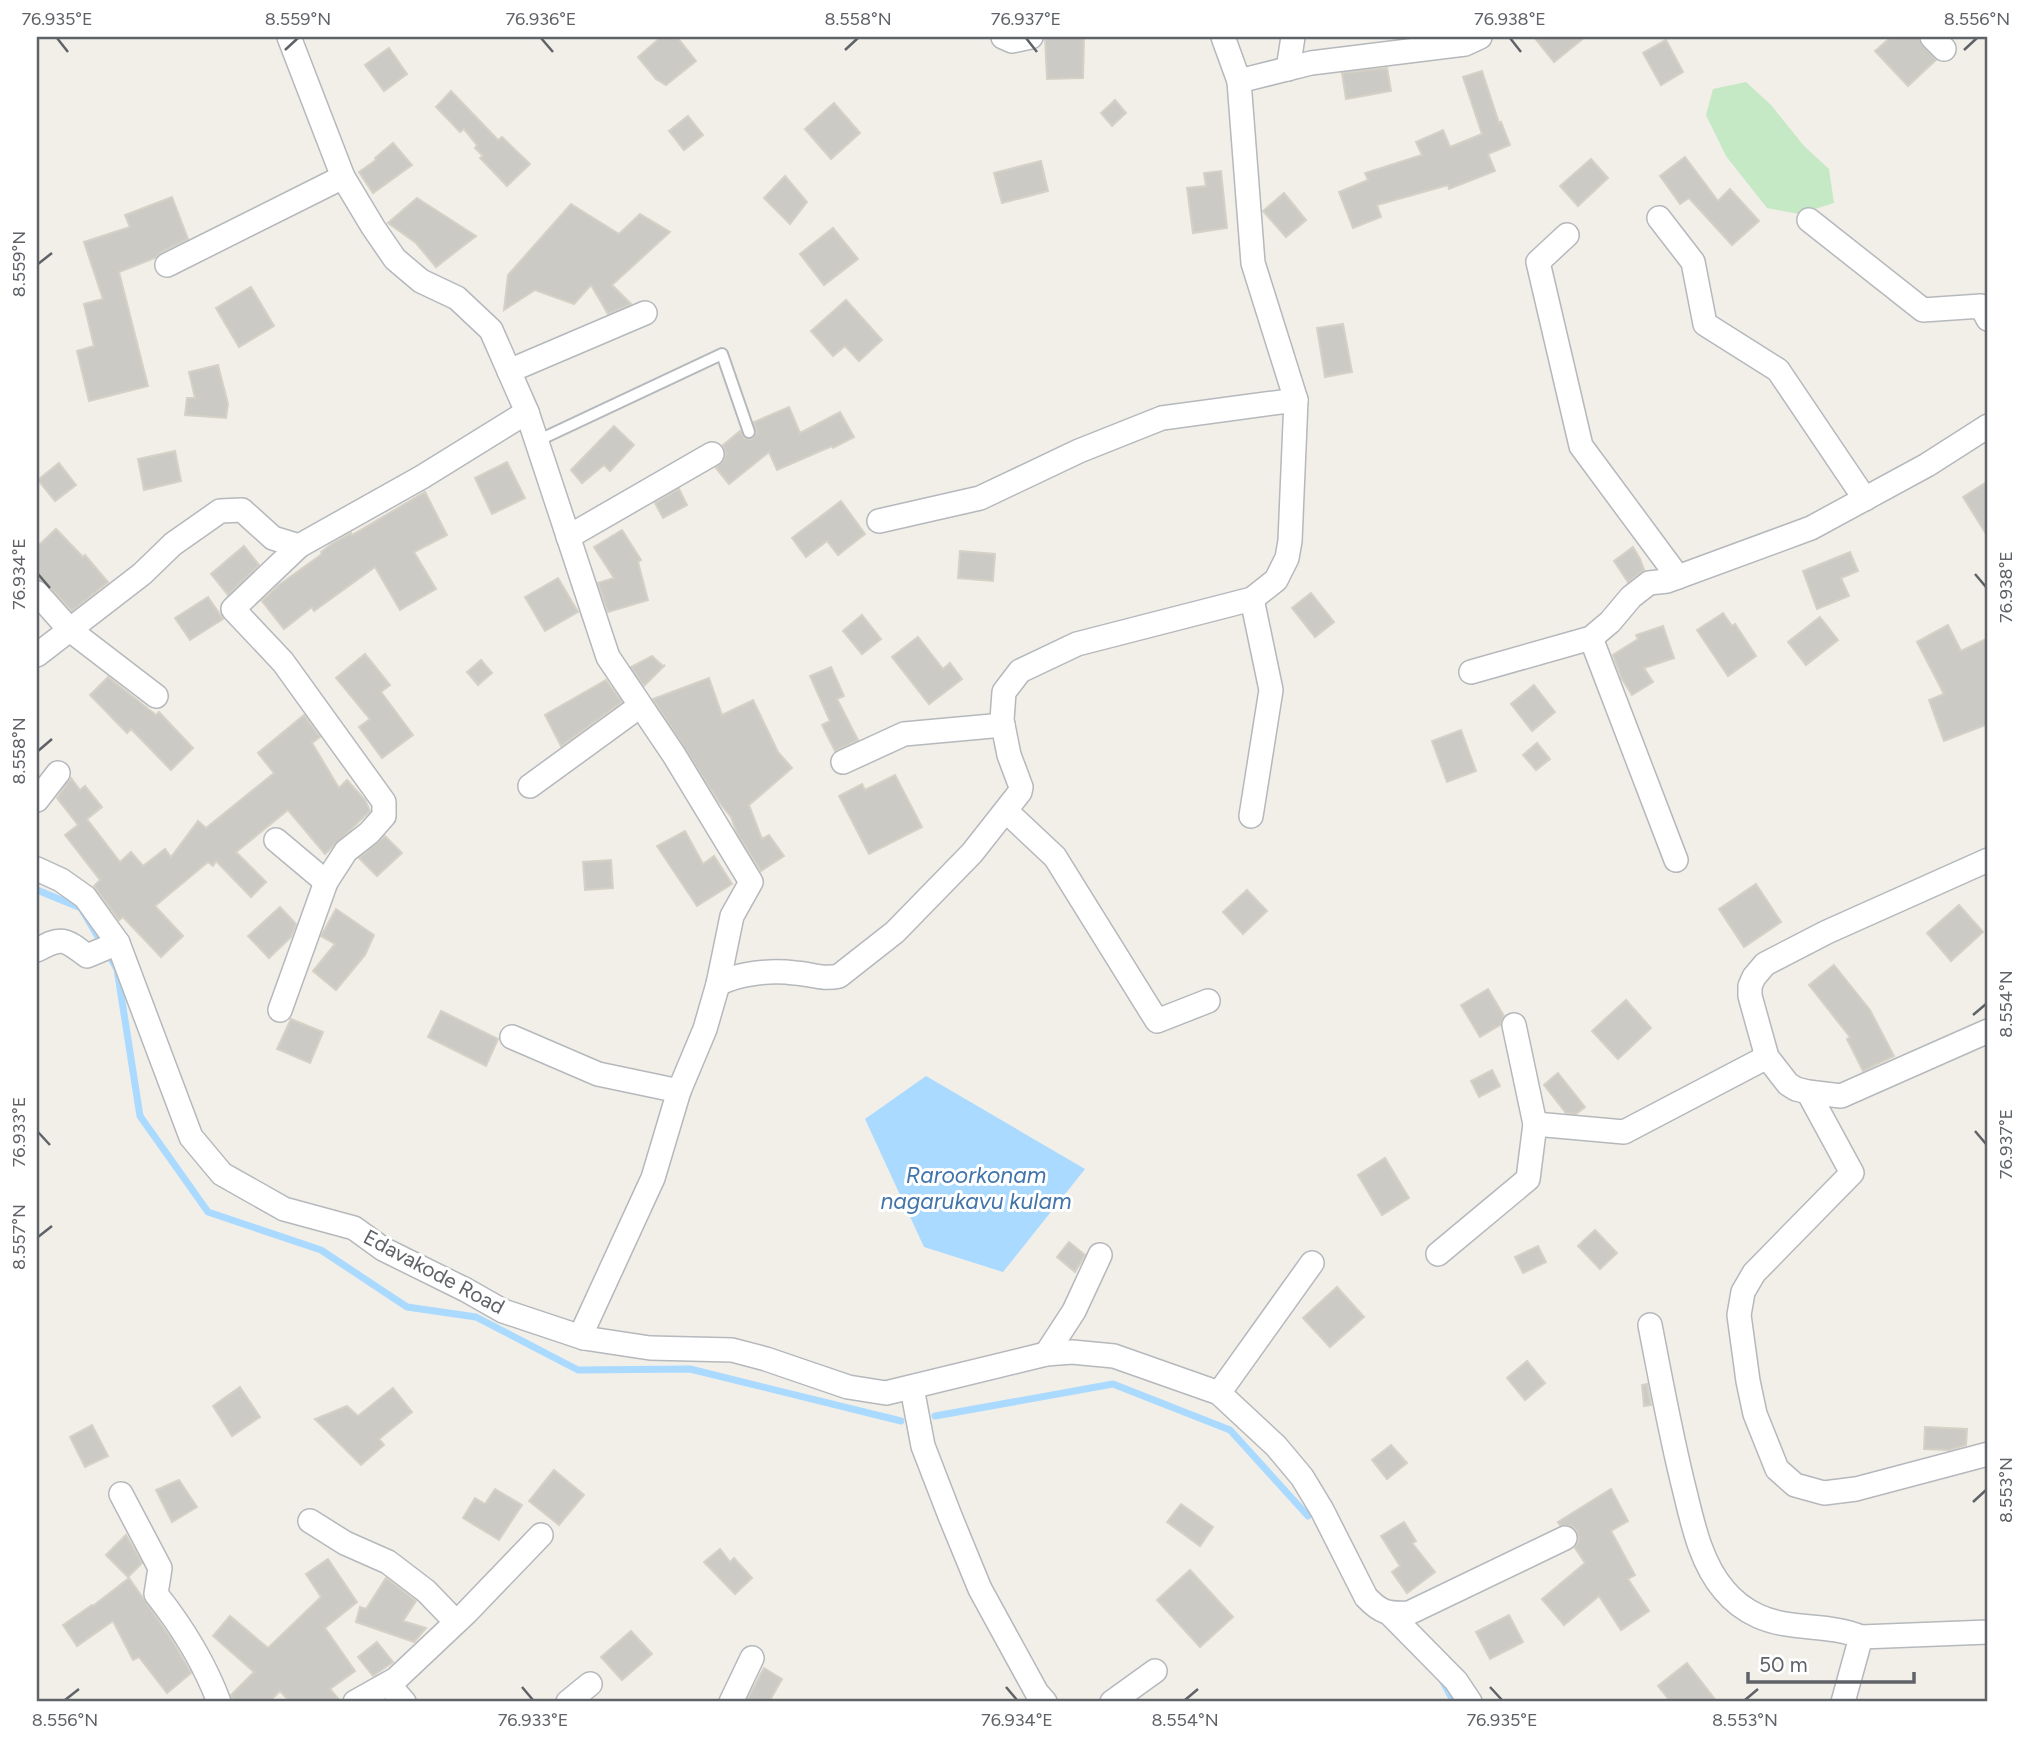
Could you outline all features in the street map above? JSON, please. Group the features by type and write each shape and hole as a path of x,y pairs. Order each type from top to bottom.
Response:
{"street":[{"path":"289,37 343,177 395,259 421,281 457,298 491,330 527,412 608,657 674,755 751,882 732,916 718,984 705,1029 679,1091 653,1178 586,1326 584,1338"},
{"path":"1003,37 1012,41 1031,37"},
{"path":"718,984 731,977 746,974 795,973 829,979 839,976 895,932 972,853 1016,798 1021,786 1009,755 1003,725 1004,692 1020,671 1077,644 1252,599 1276,580 1287,558 1291,529 1296,400 1253,262 1239,81 1223,37"},
{"path":"1288,69 1293,37"},
{"path":"1239,81 1311,63 1465,44 1480,37"},
{"path":"167,265 343,177"},
{"path":"1659,218 1693,262 1705,324 1778,370 1865,499"},
{"path":"1809,220 1923,310 1981,306 1988,319"},
{"path":"1567,235 1538,262 1581,446 1678,577"},
{"path":"509,371 645,313"},
{"path":"878,521 980,498 1079,451 1162,418 1296,400"},
{"path":"280,1010 326,882 346,850 369,833 384,816 384,802 283,662 233,609 299,546 422,477 527,412"},
{"path":"1471,672 1591,638 1610,622 1631,597 1649,583 1678,577 1811,528 1927,465 1988,426"},
{"path":"568,537 712,454"},
{"path":"37,655 142,574 173,544 220,511 242,510 273,538 299,546"},
{"path":"37,593 70,630 156,696"},
{"path":"1251,816 1271,690 1252,599"},
{"path":"1591,638 1676,860"},
{"path":"530,786 640,706"},
{"path":"843,762 904,734 1003,725"},
{"path":"37,800 58,773"},
{"path":"1006,811 1055,856 1157,1021 1208,1001"},
{"path":"276,840 326,882"},
{"path":"1988,860 1826,932 1765,964 1750,986 1750,996 1767,1057 1788,1084 1808,1092 1841,1096 1988,1031"},
{"name":"Edavakode Road","path":"37,869 61,880 85,897 114,945 191,1138 222,1174 284,1209 354,1228 383,1248 503,1311 584,1338 650,1348 732,1350 848,1387 886,1393 1045,1354 1072,1352 1114,1356 1219,1393"},
{"path":"37,950 55,940 67,941 87,956 114,945"},
{"path":"1438,1254 1528,1178 1535,1124 1514,1025"},
{"path":"512,1037 598,1074 679,1091"},
{"path":"1535,1124 1625,1132 1767,1057"},
{"path":"1808,1092 1852,1173 1754,1273 1743,1292 1739,1315 1755,1414 1777,1469 1795,1485 1824,1493 1856,1489 1988,1454"},
{"path":"1045,1354 1074,1311 1101,1255"},
{"path":"1312,1263 1219,1393 1276,1446 1301,1477 1322,1510 1366,1597 1375,1607 1390,1614 1456,1681 1470,1702"},
{"path":"1650,1325 1676,1460 1696,1536 1724,1590 1740,1605 1759,1616 1782,1623 1844,1630 1861,1637 1988,1632"},
{"path":"912,1388 923,1446 979,1589 1037,1693 1045,1702"},
{"path":"121,1494 160,1569 156,1594 197,1652 219,1702"},
{"path":"310,1521 345,1543 388,1562 426,1591 456,1622"},
{"path":"355,1702 397,1679 541,1535"},
{"path":"1390,1614 1409,1613 1565,1538"},
{"path":"1843,1702 1861,1637"},
{"path":"731,1702 752,1658"},
{"path":"1112,1702 1155,1671"},
{"path":"388,1684 404,1702"},
{"path":"568,1702 590,1684"}],"lane":[{"path":"537,441 722,354 749,432"}],"green space":[{"path":"1746,82 1771,105 1804,146 1829,169 1834,203 1799,214 1767,208 1726,156 1706,115 1713,89"}],"water":[{"name":"Raroorkonam nagarukavu kulam","path":"926,1076 1085,1169 1003,1272 924,1247 865,1119"}],"building":[{"path":"661,37 677,37 696,61 666,85 656,79 638,57"},
{"path":"1045,37 1084,37 1083,78 1047,79"},
{"path":"1534,37 1585,37 1554,62"},
{"path":"1891,37 1916,37 1936,60 1908,86 1875,51"},
{"path":"1666,40 1683,72 1661,85 1643,53"},
{"path":"389,48 407,74 384,91 365,65"},
{"path":"1387,68 1391,91 1346,99 1342,73"},
{"path":"1482,71 1499,123 1501,122 1510,145 1488,154 1495,171 1449,189 1448,185 1377,205 1381,217 1353,228 1339,192 1368,180 1365,173 1422,155 1416,142 1443,130 1450,147 1482,134 1463,77"},
{"path":"451,91 498,140 502,137 530,164 507,186 480,158 483,156 475,148 477,145 464,129 460,132 436,107"},
{"path":"1115,100 1126,113 1112,126 1101,113"},
{"path":"834,103 860,133 831,159 805,129"},
{"path":"688,116 703,135 684,150 669,131"},
{"path":"393,143 412,165 373,193 359,172"},
{"path":"1685,157 1718,201 1730,189 1759,221 1732,245 1689,198 1680,204 1660,176"},
{"path":"1591,159 1608,178 1578,206 1560,186"},
{"path":"1041,161 1048,191 1002,203 994,173"},
{"path":"1221,171 1227,228 1193,233 1187,188 1206,186 1204,173"},
{"path":"785,176 807,202 790,224 764,198"},
{"path":"1284,193 1306,220 1286,237 1263,211"},
{"path":"172,197 188,239 161,252 155,258 119,272 148,386 89,401 77,351 94,346 84,304 103,299 84,242 130,227 125,215"},
{"path":"417,198 476,236 436,267 416,243 388,223"},
{"path":"571,204 619,234 640,214 670,232 612,285 631,304 608,314 591,285 574,304 535,290 504,310 508,275"},
{"path":"833,228 858,259 824,285 800,254"},
{"path":"251,287 274,326 239,347 216,308"},
{"path":"846,300 882,340 859,361 845,346 833,356 811,331"},
{"path":"1343,324 1352,372 1325,377 1317,328"},
{"path":"218,365 228,404 226,418 185,415 187,398 195,398 189,372"},
{"path":"789,407 800,433 840,412 854,437 777,470 769,452 729,484 716,468 724,460 726,453 723,445 740,431 744,438 752,439 757,433 754,422"},
{"path":"614,426 634,445 610,471 604,465 582,483 571,470"},
{"path":"175,451 181,481 144,490 138,459"},
{"path":"507,462 525,498 492,514 475,478"},
{"path":"59,463 76,485 55,501 38,480"},
{"path":"1988,481 1988,537 1963,497"},
{"path":"679,489 687,505 663,518 655,503"},
{"path":"425,492 447,535 414,552 436,589 400,610 375,567 314,611 312,607 284,629 262,601 330,545"},
{"path":"841,501 865,534 838,555 827,541 806,557 792,538"},
{"path":"56,529 83,557 85,555 108,582 72,611 47,584 37,579 37,547"},
{"path":"622,530 641,560 638,562 648,600 608,612 598,583 614,578 594,547"},
{"path":"244,546 259,565 228,595 211,574"},
{"path":"1633,547 1644,570 1628,582 1614,561"},
{"path":"960,551 995,554 993,581 958,578"},
{"path":"1850,552 1858,571 1841,578 1849,596 1817,609 1803,571"},
{"path":"558,578 578,612 545,631 525,597"},
{"path":"1311,593 1334,622 1315,637 1292,608"},
{"path":"208,597 223,619 190,640 175,618"},
{"path":"1723,613 1732,626 1735,624 1756,656 1728,676 1697,630"},
{"path":"862,615 881,639 862,654 843,631"},
{"path":"1820,617 1838,640 1806,665 1788,642"},
{"path":"1948,625 1961,651 1988,638 1988,724 1944,741 1929,700 1944,694 1917,642"},
{"path":"1663,626 1674,658 1644,668 1653,682 1632,695 1622,679 1613,655 1638,639 1636,635"},
{"path":"918,637 943,669 950,663 962,679 929,704 892,657"},
{"path":"365,654 390,685 381,692 413,735 382,758 359,727 370,719 336,678"},
{"path":"652,656 665,665 644,686 631,667"},
{"path":"481,660 492,673 478,685 467,672"},
{"path":"831,667 844,696 837,699 858,740 835,751 822,725 830,721 810,676"},
{"path":"108,677 156,715 159,712 193,748 171,770 131,729 127,733 90,695"},
{"path":"709,678 722,715 753,700 778,752 792,768 749,805 762,839 769,835 784,856 761,871 737,833 731,817 653,699"},
{"path":"606,680 622,702 561,746 545,715"},
{"path":"1534,685 1555,712 1532,731 1511,704"},
{"path":"304,715 320,737 312,743 339,788 347,780 365,800 370,811 325,854 288,810 236,852 266,882 251,897 216,861 213,866 208,862 155,906 183,936 161,957 123,917 119,920 94,886 100,880 65,835 78,825 57,798 71,778 80,790 85,786 102,807 87,819 120,862 131,852 143,866 165,849 171,857 198,821 206,828 274,773 258,753"},
{"path":"1461,730 1476,771 1447,782 1432,741"},
{"path":"1537,743 1550,759 1536,770 1523,755"},
{"path":"895,775 922,827 869,854 839,796 862,784 865,790"},
{"path":"685,831 703,864 714,856 732,884 697,906 657,846"},
{"path":"385,836 402,853 377,876 359,858"},
{"path":"611,860 613,888 585,890 583,862"},
{"path":"1756,884 1781,922 1744,947 1719,909"},
{"path":"1247,890 1267,911 1243,934 1223,912"},
{"path":"1959,905 1983,932 1951,961 1927,933"},
{"path":"280,907 296,924 291,937 269,958 248,936"},
{"path":"336,909 374,935 365,955 336,990 313,971 335,944 321,936"},
{"path":"1834,965 1870,1010 1894,1056 1863,1071 1847,1039 1850,1037 1809,985"},
{"path":"1488,989 1504,1016 1500,1025 1480,1037 1461,1005"},
{"path":"1626,1000 1651,1028 1618,1059 1592,1031"},
{"path":"441,1011 498,1039 486,1066 428,1037"},
{"path":"291,1019 323,1032 310,1063 277,1049"},
{"path":"1492,1070 1500,1086 1479,1097 1471,1081"},
{"path":"1558,1073 1585,1107 1576,1114 1566,1113 1544,1085"},
{"path":"1385,1158 1409,1198 1382,1215 1358,1175"},
{"path":"1595,1230 1617,1253 1600,1269 1578,1246"},
{"path":"1069,1242 1085,1255 1075,1272 1057,1257"},
{"path":"1538,1246 1546,1262 1523,1273 1515,1257"},
{"path":"1337,1287 1364,1317 1330,1347 1303,1318"},
{"path":"1527,1361 1545,1383 1525,1400 1507,1378"},
{"path":"1647,1384 1651,1405 1644,1406 1642,1385"},
{"path":"240,1387 260,1417 232,1436 213,1406"},
{"path":"393,1388 412,1412 379,1439 384,1445 361,1465 315,1419 347,1406 358,1416"},
{"path":"92,1425 108,1456 85,1467 70,1437"},
{"path":"1925,1427 1967,1429 1966,1445 1949,1450 1924,1449"},
{"path":"1391,1445 1407,1463 1387,1479 1372,1460"},
{"path":"554,1470 584,1495 559,1525 529,1501"},
{"path":"179,1480 197,1507 172,1522 156,1490"},
{"path":"495,1489 522,1505 499,1540 463,1518 475,1498 485,1504"},
{"path":"1611,1489 1628,1521 1611,1531 1635,1575 1628,1579 1649,1611 1621,1630 1599,1596 1564,1625 1542,1599 1585,1563 1575,1548 1579,1540 1577,1531 1572,1526 1560,1525 1558,1522"},
{"path":"1181,1504 1213,1527 1200,1546 1167,1522"},
{"path":"1404,1522 1416,1541 1412,1543 1435,1572 1407,1593 1392,1572 1400,1566 1381,1536"},
{"path":"126,1535 142,1563 128,1577 106,1555"},
{"path":"720,1549 730,1562 734,1558 752,1578 735,1594 704,1562"},
{"path":"328,1559 357,1602 325,1628 355,1671 330,1689 341,1702 290,1702 280,1691 269,1702 233,1702 231,1695 254,1672 213,1636 230,1616 268,1648 321,1597 306,1574"},
{"path":"1190,1570 1233,1617 1200,1647 1157,1600"},
{"path":"129,1578 172,1640 191,1673 167,1693 139,1657 133,1660 113,1621 77,1646 63,1625"},
{"path":"386,1578 416,1601 403,1621 426,1628 414,1642 356,1622 360,1607 366,1609"},
{"path":"1509,1615 1523,1642 1490,1659 1476,1632"},
{"path":"631,1631 652,1654 622,1680 601,1657"},
{"path":"377,1642 393,1662 373,1676 358,1657"},
{"path":"1687,1663 1717,1702 1671,1702 1658,1686"},
{"path":"764,1668 782,1679 769,1702 746,1702"}],"waterway":[{"path":"37,890 81,908 117,969 140,1116 208,1212 321,1250 407,1307 476,1317 578,1370 690,1369 901,1421"},
{"path":"935,1416 1113,1384 1230,1430 1308,1516"},
{"path":"1441,1678 1454,1702"}]}
